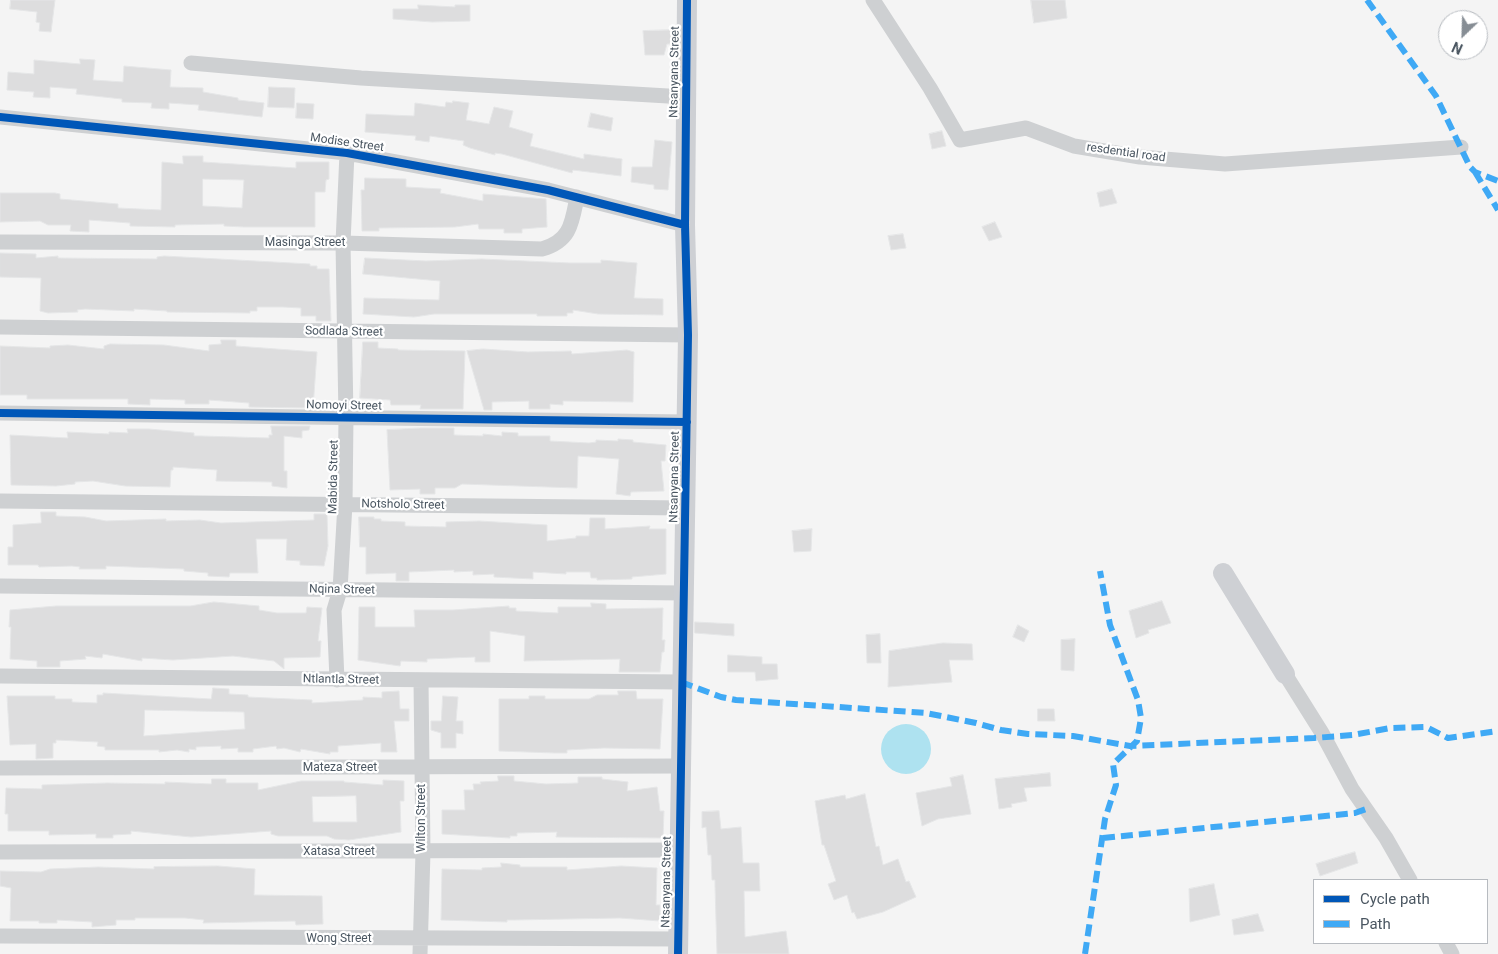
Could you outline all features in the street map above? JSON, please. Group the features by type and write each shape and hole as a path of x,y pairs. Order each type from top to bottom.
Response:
{"street":[{"name":"Ntsanyana Street","path":"678,946 688,335 685,225 687,0"},
{"name":"resdential road","path":"873,0 930,88 960,140 1026,128 1083,147 1140,157 1225,164 1461,147"},
{"path":"191,63 361,78 685,97"},
{"name":"Modise Street","path":"0,117 347,153 577,196 685,225"},
{"name":"Mabida Street","path":"337,680 334,610 340,590 345,504 346,418 343,243 347,153"},
{"name":"Masinga Street","path":"0,242 343,243 542,248 558,243 567,234 577,196"},
{"name":"Sodlada Street","path":"0,326 688,335"},
{"name":"Nomoyi Street","path":"0,413 687,422"},
{"name":"Notsholo Street","path":"0,501 685,508"},
{"path":"1223,573 1322,734 1352,789 1386,838 1409,879"},
{"name":"Nqina Street","path":"0,586 684,593"},
{"name":"Ntlantla Street","path":"0,676 682,682"},
{"name":"Wilton Street","path":"421,681 423,852 421,947"},
{"name":"Mateza Street","path":"0,768 681,766"},
{"name":"Xatasa Street","path":"0,852 679,850"},
{"name":"Wong Street","path":"0,936 421,947 678,946"}],"water":[{"path":"906,724 916,726 924,731 929,739 931,749 929,759 924,767 916,772 906,774 896,772 888,767 883,759 881,749 883,739 888,731 896,726"}],"building":[{"path":"11,0 55,0 51,32 39,31 40,23 36,22 37,12 10,9"},
{"path":"1031,0 1065,0 1067,18 1034,23"},
{"path":"418,5 455,7 455,5 470,5 470,21 432,22 393,19 393,9 418,9"},
{"path":"672,30 671,44 667,44 664,55 645,55 643,31"},
{"path":"80,59 95,60 93,80 123,82 124,66 171,70 170,87 203,88 203,92 238,98 238,100 264,103 262,117 198,110 199,105 169,103 169,109 151,108 152,103 122,102 122,99 76,94 77,89 50,87 50,98 33,97 34,92 7,90 8,72 34,74 34,60 80,64"},
{"path":"269,87 295,88 294,108 268,107"},
{"path":"453,101 469,103 466,120 489,124 494,107 513,111 509,127 533,134 530,146 584,159 584,154 622,159 621,176 573,170 572,173 502,154 495,153 495,155 470,148 463,145 464,141 430,136 429,142 415,140 416,136 365,132 366,114 414,116 415,103 445,107 446,102 452,103"},
{"path":"297,103 314,104 313,119 296,118"},
{"path":"591,113 613,118 611,131 588,127"},
{"path":"942,131 946,146 932,149 929,134"},
{"path":"655,140 672,142 668,190 654,189 654,185 631,182 632,167 652,167"},
{"path":"183,156 203,156 203,162 296,168 296,162 329,162 329,179 326,180 325,192 315,192 315,227 244,227 224,226 224,224 175,225 175,227 130,226 130,223 89,220 89,232 70,231 71,225 48,225 40,221 0,222 0,193 55,193 60,194 60,199 118,204 118,208 161,210 162,162 183,164","holes":["203,179 244,180 242,208 203,206"]},
{"path":"365,178 406,179 406,187 441,189 440,193 483,201 483,194 546,199 547,227 522,229 522,233 504,233 504,229 479,229 478,224 455,227 379,228 379,231 362,231 361,190 364,190"},
{"path":"1112,189 1117,203 1100,207 1097,193"},
{"path":"995,222 1002,237 989,241 982,227"},
{"path":"903,234 906,248 891,250 888,236"},
{"path":"0,253 36,254 36,258 58,256 58,258 157,259 157,257 164,256 310,264 310,266 317,266 317,269 329,269 331,321 316,321 316,316 301,316 301,308 283,307 257,307 257,311 250,311 250,313 85,309 77,310 78,312 48,313 40,311 41,278 0,277"},
{"path":"365,258 426,261 482,259 570,263 601,263 601,260 637,263 634,298 663,299 663,315 598,314 573,310 573,313 567,313 567,316 537,316 537,314 434,314 414,317 363,314 364,298 439,300 440,281 363,274"},
{"path":"221,340 236,340 236,346 317,352 313,408 249,407 249,403 209,400 209,404 185,404 185,400 150,399 150,405 128,404 128,399 27,399 27,395 0,395 0,346 50,348 50,346 68,345 104,349 104,346 110,344 164,345 209,351 209,345 221,344"},
{"path":"363,342 378,342 378,348 398,350 465,351 463,409 420,409 421,405 391,405 390,400 360,398"},
{"path":"483,349 528,352 571,351 572,354 627,350 634,352 633,402 563,401 563,405 550,404 550,409 529,409 529,401 492,402 492,410 484,410 467,351"},
{"path":"271,426 310,426 309,430 302,431 302,438 284,436 284,471 287,471 287,488 272,486 272,482 216,481 217,470 173,467 173,470 171,470 170,487 125,486 93,481 56,486 11,485 10,435 68,438 67,432 109,434 109,432 128,433 127,429 149,429 194,433 194,436 269,438 269,435 272,435"},
{"path":"454,428 454,435 483,436 483,434 502,436 502,432 518,433 518,436 550,436 550,441 589,443 596,442 596,440 618,441 618,439 666,445 665,461 661,461 664,491 631,492 630,496 616,494 619,459 578,456 577,488 462,484 455,488 435,488 435,494 420,494 420,489 390,490 387,430"},
{"path":"41,512 56,512 56,516 85,517 106,521 166,519 166,521 200,520 221,523 314,520 314,514 327,514 328,546 324,566 300,565 300,561 286,560 287,539 256,539 258,573 230,573 229,577 208,576 208,573 184,571 184,569 106,566 106,569 79,569 80,567 72,566 39,567 38,565 8,565 8,547 13,547 13,525 41,523"},
{"path":"359,517 374,517 374,519 381,519 381,521 405,522 405,526 446,527 446,522 479,521 547,525 547,541 576,538 576,536 589,536 590,518 605,518 605,529 650,526 649,529 666,529 666,574 632,577 632,579 597,580 597,578 591,578 590,572 566,572 566,574 533,572 533,579 494,577 494,574 473,575 473,571 454,572 454,570 409,572 409,581 396,581 396,573 366,574 366,547 360,547"},
{"path":"812,529 811,551 794,552 792,531"},
{"path":"1162,601 1171,623 1148,630 1149,633 1136,638 1129,611"},
{"path":"214,602 259,606 259,610 277,613 306,613 307,607 322,608 318,641 321,641 320,657 284,658 284,669 274,661 233,656 173,660 142,658 142,661 103,654 102,658 85,656 86,659 60,661 60,667 37,667 37,661 10,659 10,610 56,606 190,606"},
{"path":"591,603 606,604 606,609 663,608 662,640 665,640 660,672 619,672 620,659 524,661 525,636 490,631 490,662 475,662 475,657 427,659 427,662 401,661 400,666 358,660 359,607 375,607 375,627 415,627 414,610 453,610 509,606 509,608 516,608 516,611 558,613 558,607 591,607"},
{"path":"695,622 734,624 734,636 695,633"},
{"path":"1018,625 1029,631 1024,642 1013,637"},
{"path":"880,634 881,663 867,663 866,635"},
{"path":"1075,639 1074,671 1061,670 1061,640"},
{"path":"943,643 972,644 973,660 949,660 952,682 888,687 889,651"},
{"path":"728,655 762,657 762,664 777,664 778,679 756,681 755,672 728,672"},
{"path":"213,688 229,689 229,694 248,695 248,697 312,700 312,703 363,700 363,697 382,698 382,692 399,691 400,709 409,709 409,721 394,721 397,752 381,752 381,743 338,746 338,752 330,752 330,754 301,749 300,752 284,748 277,749 276,746 253,749 253,752 238,752 238,748 221,749 221,746 196,747 196,750 189,749 189,752 177,750 159,752 159,750 105,750 105,747 97,746 98,742 56,740 56,743 53,743 53,758 36,759 36,744 10,745 7,696 55,696 55,699 72,699 72,702 97,703 97,695 103,695 103,693 211,699","holes":["145,710 244,712 245,729 144,736"]},
{"path":"618,691 636,691 637,699 663,699 660,749 604,748 567,750 567,753 499,751 499,699 529,699 529,696 545,696 545,699 589,699 597,695 618,695"},
{"path":"443,696 458,697 456,721 463,721 463,734 456,733 456,748 441,748 441,733 431,730 431,721 441,721"},
{"path":"1038,709 1054,709 1055,721 1038,721"},
{"path":"1050,773 1051,786 1024,788 1027,801 1011,804 1012,807 999,809 995,779"},
{"path":"963,775 971,814 938,819 922,826 916,793 952,786 950,778"},
{"path":"498,776 514,776 514,781 546,784 578,783 578,777 602,777 602,779 628,782 627,791 657,787 660,811 664,811 663,838 556,837 557,832 517,833 517,836 510,836 510,838 442,834 442,810 465,810 464,790 474,790 473,784 481,784 480,782 498,781"},
{"path":"212,779 226,779 226,783 258,783 258,790 301,781 344,781 383,785 383,780 404,781 404,801 400,801 401,832 349,840 334,839 327,836 278,836 271,834 271,831 191,837 131,831 131,834 113,835 113,838 96,838 96,834 49,835 49,831 8,831 8,814 5,814 6,788 42,789 42,785 107,783 165,784 165,782 211,784","holes":["356,796 357,822 313,822 312,797"]},
{"path":"865,794 876,847 879,846 883,865 898,859 906,882 909,881 916,897 883,912 857,919 854,912 852,913 847,895 834,900 828,884 836,881 824,845 822,845 815,801 845,795 846,799"},
{"path":"719,811 721,829 741,827 743,863 759,863 760,891 744,891 745,937 786,931 789,954 717,954 715,880 712,880 711,855 708,855 706,827 702,828 702,812"},
{"path":"1355,852 1358,863 1320,876 1316,864"},
{"path":"501,863 520,865 520,867 567,867 567,870 621,866 657,868 656,905 660,905 660,921 620,918 507,920 507,922 441,920 442,869 482,870 482,868 501,867"},
{"path":"218,866 255,869 254,895 322,896 323,924 296,925 295,921 203,923 204,920 185,918 135,918 135,920 116,920 116,925 92,927 92,922 57,920 57,923 39,923 39,921 10,921 11,888 0,886 0,871 41,872 50,869 98,867 154,869 154,867"},
{"path":"1214,884 1220,915 1190,922 1189,889"},
{"path":"1258,914 1264,931 1234,935 1232,920"}],"marked path":[{"path":"1367,0 1436,96 1470,167 1475,172 1498,181"},
{"path":"1475,172 1498,210"},
{"path":"1085,954 1105,819 1116,785 1113,764 1137,741 1141,718 1138,700 1110,625 1100,571"},
{"path":"681,682 721,697 736,700 926,713 1001,730 1028,734 1073,736 1130,746 1314,738 1353,735 1390,728 1426,727 1448,738 1498,731"},
{"path":"1103,838 1355,813 1366,809"}],"cycle path":[{"path":"678,954 688,335 685,225 687,0"},
{"path":"0,117 347,153 548,190 685,225"},
{"path":"0,413 687,422"}]}
